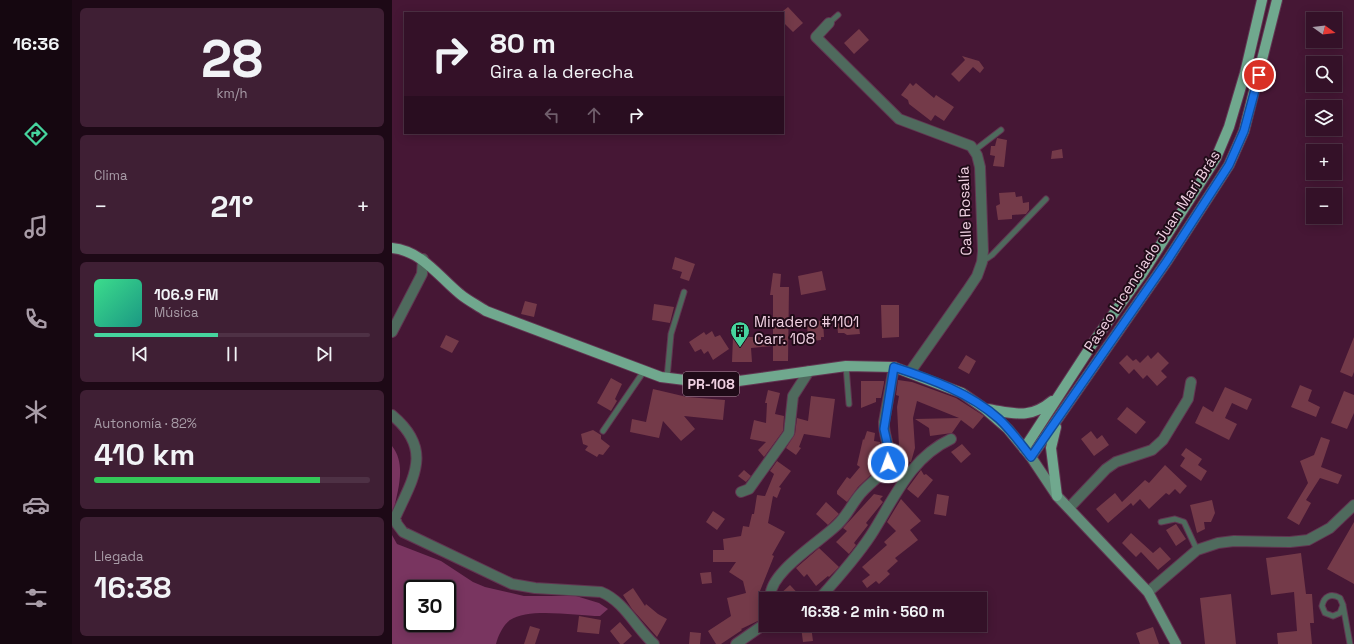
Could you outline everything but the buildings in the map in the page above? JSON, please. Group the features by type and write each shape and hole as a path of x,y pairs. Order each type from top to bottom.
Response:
{"main road":[{"name":"Paseo Licenciado Juan Mari Brás","path":"1024,449 1142,274 1216,158 1229,127 1246,73 1262,0"},
{"name":"Paseo Licenciado Juan Mari Brás","path":"1031,457 1167,261 1229,165 1244,131 1277,0"},
{"name":"PR-108","path":"392,248 412,253 423,259 461,295 486,311 668,378 717,384 846,366 894,367 962,393 985,409 1008,429 1031,457 1056,496 1148,592 1176,644"},
{"path":"985,409 1021,415 1033,413 1042,409 1060,394"},
{"path":"1056,496 1051,448 1060,415"}],"street":[{"name":"Calle Rosalía","path":"829,23 816,37 899,119 972,146 975,150 980,167 983,251 982,262 977,276 968,291 910,372"},
{"path":"392,332 422,274 423,259"},
{"path":"770,592 780,575 838,524 856,499 885,468 889,457 884,422 894,367"},
{"path":"741,492 749,489 789,433 793,396 809,371"},
{"path":"1069,508 1106,469 1116,462 1152,450 1163,440 1188,399 1191,382"},
{"path":"392,415 400,422 413,440 417,460 414,476 395,518 397,524 403,532 512,584 535,588 601,592 608,595 617,601 654,644"},
{"path":"825,592 866,542 892,497 921,460 935,447 952,439"},
{"path":"1148,592 1197,550 1218,543 1234,541 1290,542 1308,540 1330,528 1354,505"},
{"path":"736,644 759,628"}],"lane":[{"path":"829,23 838,15"},
{"path":"975,150 1001,130"},
{"path":"982,262 992,255 1046,199"},
{"path":"668,378 671,334 684,292"},
{"path":"846,366 849,404"},
{"path":"603,431 644,370"},
{"path":"1161,522 1175,519 1184,522 1197,550"},
{"path":"1343,605 1340,613 1333,616 1326,613 1322,606 1325,598 1332,595 1340,598 1343,605 1350,644"}],"shaded area":[{"path":"392,446 397,454 399,462 400,481 392,518"},
{"path":"392,535 397,544 441,561 473,582 485,587 524,596 576,596 599,603 608,609 600,616 541,613 518,616 510,620 505,625 499,634 496,644 392,644"}],"place":[{"name":"Miradero #1101 Carr. 108","path":"740,348"}],"route":[{"path":"888,463 889,451 884,422 894,367 962,393 999,419 1031,457 1121,329 1229,165 1244,131 1259,75"}]}
